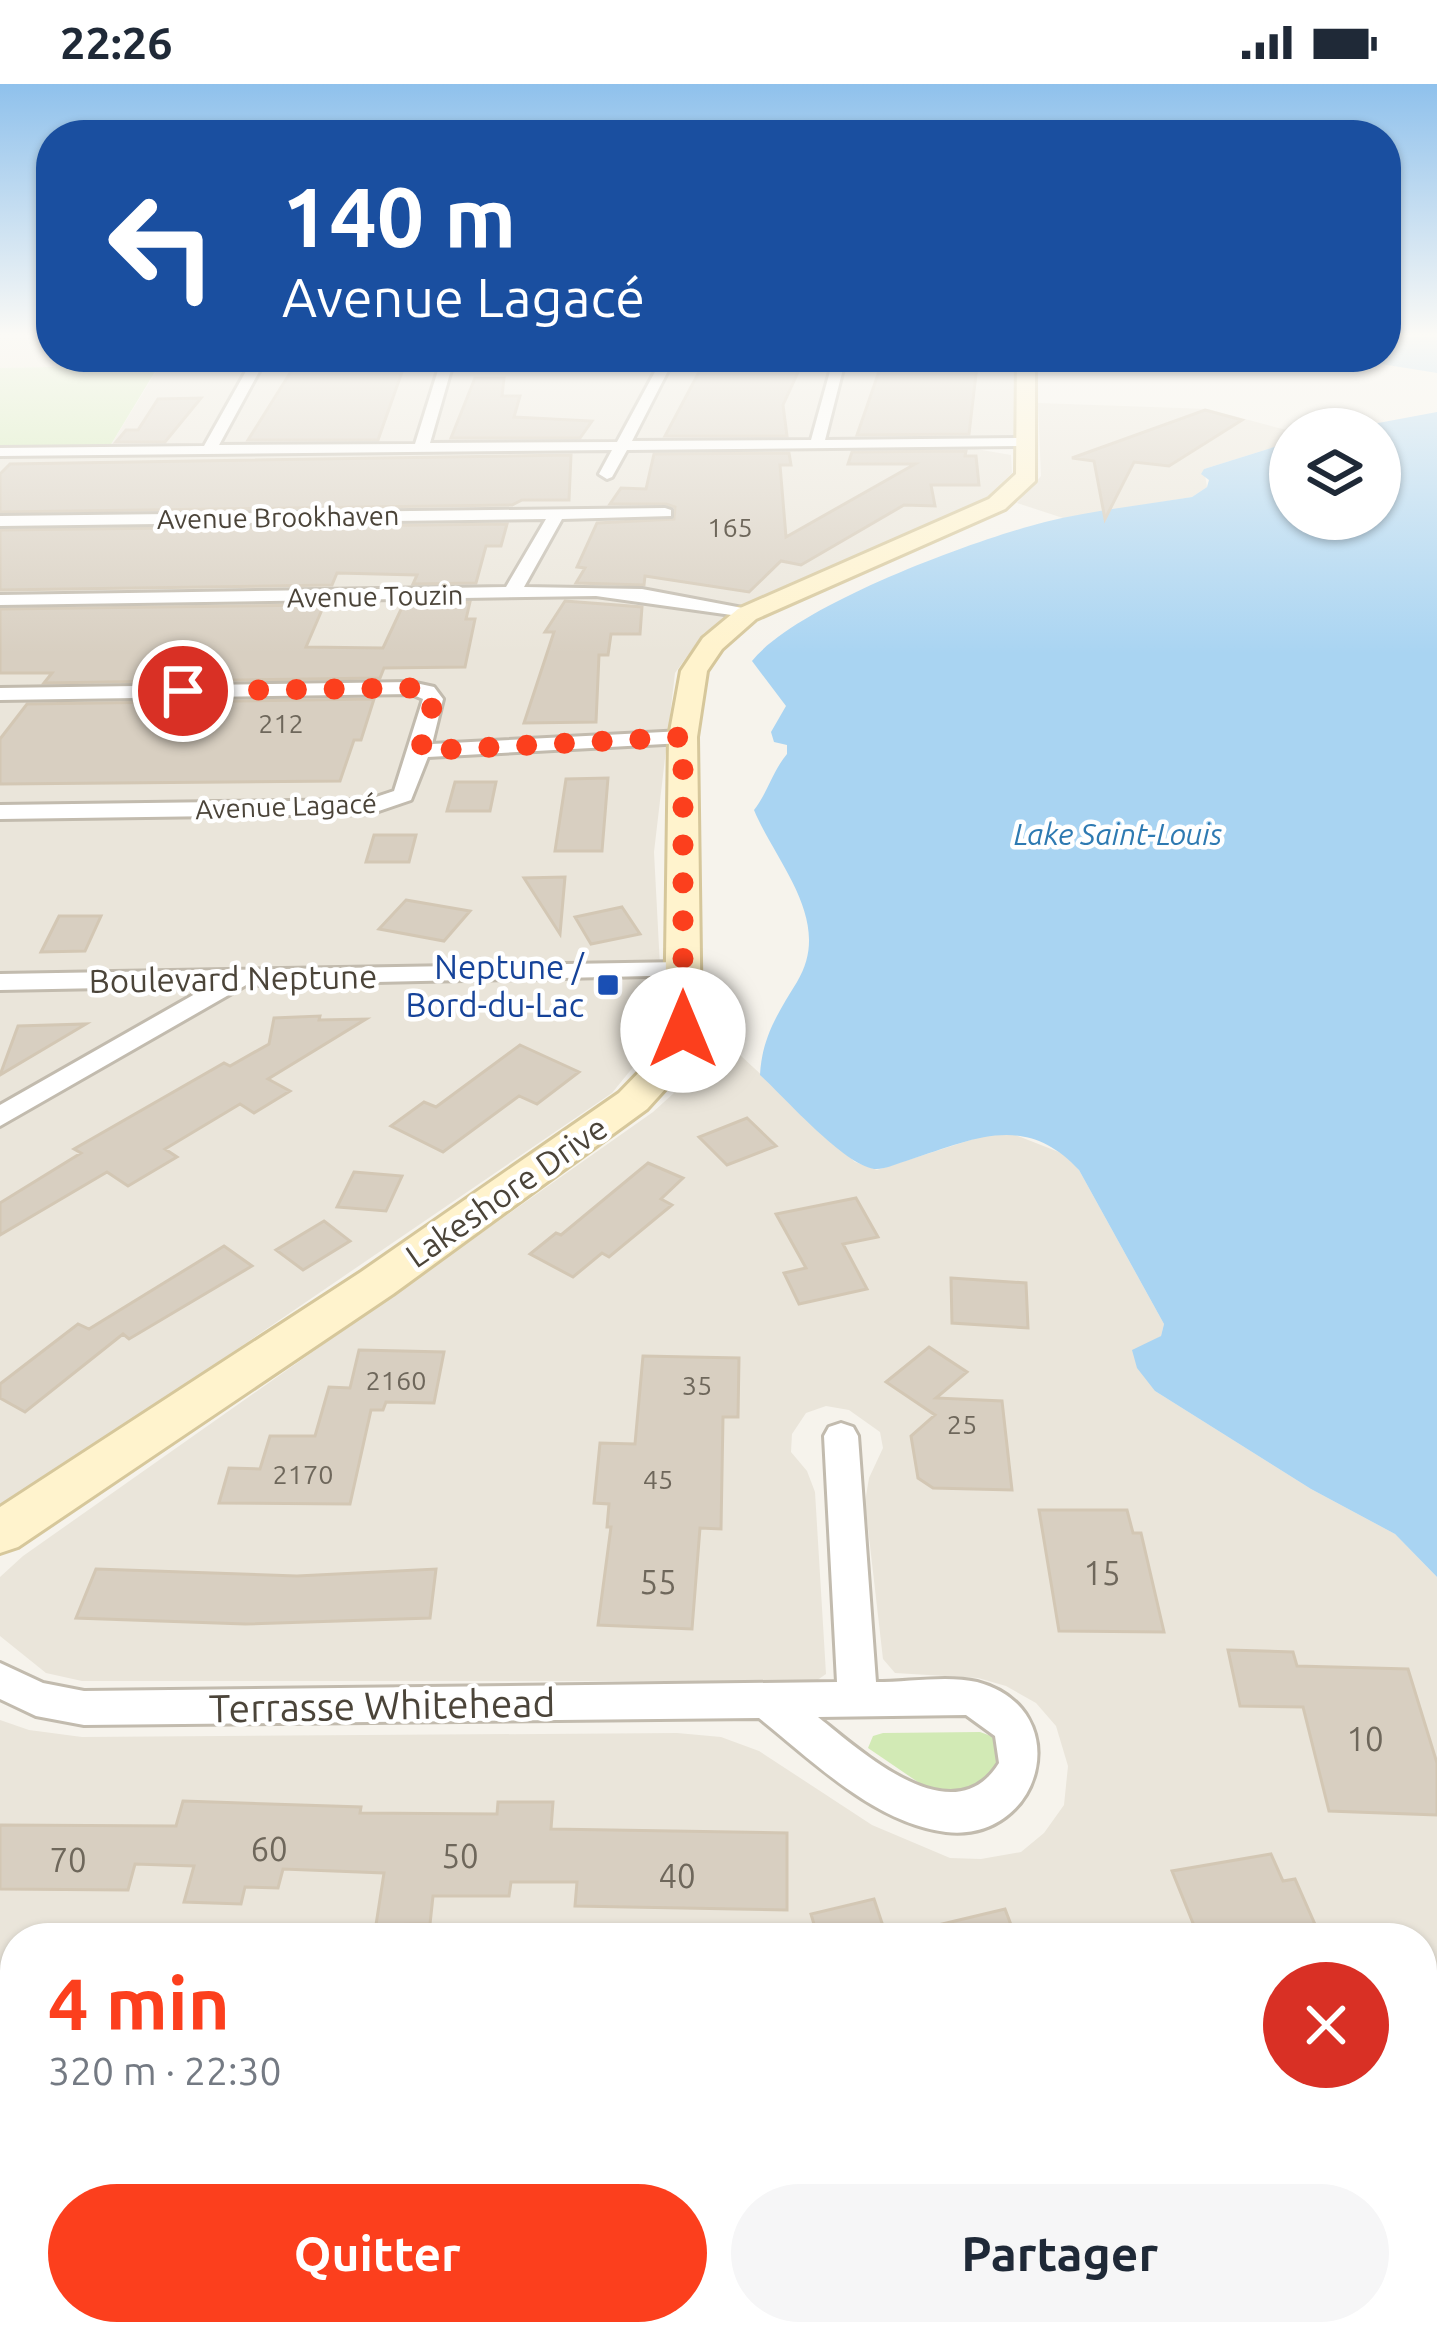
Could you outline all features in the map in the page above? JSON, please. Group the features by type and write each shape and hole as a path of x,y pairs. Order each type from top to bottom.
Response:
{"street":[{"path":"209,450 213,443"},
{"path":"421,448 423,443"},
{"path":"0,452 973,443"},
{"name":"Lakeshore Drive","path":"0,1533 377,1283 633,1101 664,1068 683,1030 683,737 694,671 712,644 747,614 997,504 1027,476 1027,443"},
{"path":"607,474 626,444"},
{"name":"Avenue Brookhaven","path":"0,521 665,513"},
{"path":"512,594 557,514"},
{"name":"Avenue Touzin","path":"0,600 642,594 747,614"},
{"path":"0,694 411,688 428,691 434,700 420,751 683,737"},
{"name":"Avenue Lagacé","path":"0,812 370,807 403,795 420,751"},
{"name":"Boulevard Neptune","path":"0,982 683,970"},
{"path":"0,1117 241,978"},
{"path":"841,1436 857,1700"},
{"name":"Terrasse Whitehead","path":"0,1680 36,1699 84,1708 974,1698 1015,1726 1020,1766 997,1800 961,1814 898,1800 769,1701"}],"shaded area":[{"path":"112,443 948,443 109,448"},
{"path":"1040,443 1269,443 1269,449 1204,469 1207,487 1192,497 1063,518 1017,503 1041,476"},
{"path":"976,449 1011,455 1012,473 984,500 750,604 704,633 675,673 654,852 662,1005 643,1055 612,1093 0,1511 0,456"},
{"path":"702,1050 740,1055 855,1162 877,1170 989,1134 1010,1133 1064,1154 1079,1170 1164,1324 1161,1336 1148,1344 1155,1391 1311,1489 1395,1534 1437,1577 1437,1923 0,1923 0,1720 29,1730 82,1737 677,1733 721,1737 759,1751 872,1825 950,1858 981,1859 1021,1852 1044,1833 1064,1805 1068,1766 1056,1726 1036,1703 1006,1686 978,1678 895,1673 883,1659 865,1502 869,1478 883,1448 880,1432 849,1410 826,1406 806,1413 792,1434 791,1452 807,1471 815,1492 826,1674 816,1681 82,1681 46,1673 0,1636 0,1577 23,1556 675,1092"}],"green space":[{"path":"0,443 112,443 107,451 0,451"},
{"path":"980,1732 994,1737 1006,1757 991,1792 934,1793 868,1748 873,1736 883,1733"}],"water":[{"name":"Lake Saint-Louis","path":"1401,443 1437,443 1437,1577 1395,1534 1311,1489 1155,1391 1137,1368 1132,1350 1161,1336 1164,1324 1079,1170 1059,1152 1039,1141 998,1135 874,1169 831,1143 760,1075 768,1037 807,959 809,937 798,893 754,810 787,754 787,745 774,742 771,732 786,706 752,661 807,618 889,577 1045,522 1192,497 1207,487 1209,480 1201,474 1204,469 1269,449 1269,540 1401,540"}],"building":[{"path":"1115,443 1206,443 1169,466 1134,462 1105,519 1094,461 1072,458"},
{"path":"966,451 965,456 976,456 979,485 931,485 935,506 904,505 801,565 781,561 749,592 645,576 644,585 576,583 585,568 577,567 597,523 674,519 675,507 666,504 610,504 621,488 646,489 654,454 789,453 791,465 780,465 786,537 915,464 848,464 852,452"},
{"path":"571,455 569,500 522,500 512,505 0,512 0,474 10,464"},
{"path":"507,524 501,546 486,546 476,583 413,584 417,575 337,573 332,585 0,590 0,530"},
{"path":"565,601 642,607 640,634 611,634 608,655 599,655 596,722 524,723 554,632 545,632"},
{"path":"470,602 466,619 475,619 465,667 384,668 380,678 44,683 52,673 0,673 0,609 324,605 306,647 383,648 404,603"},
{"path":"374,699 361,740 354,740 340,781 0,784 0,739 27,704"},
{"path":"608,778 602,851 555,851 566,779"},
{"path":"455,782 496,782 490,811 447,811"},
{"path":"374,835 416,835 409,862 366,862"},
{"path":"565,877 560,934 524,878"},
{"path":"406,900 470,911 444,941 379,929"},
{"path":"622,907 640,934 591,944 575,917"},
{"path":"59,916 101,916 85,951 41,952"},
{"path":"320,1016 319,1020 366,1019 268,1079 290,1091 254,1113 240,1104 165,1149 177,1157 128,1186 107,1172 0,1235 0,1203 81,1153 74,1149 224,1063 230,1066 269,1044 274,1018"},
{"path":"86,1024 0,1075 18,1026"},
{"path":"520,1045 579,1072 537,1104 519,1096 443,1152 391,1126 424,1102 436,1107"},
{"path":"747,1118 776,1146 727,1165 699,1137"},
{"path":"648,1163 683,1178 661,1199 672,1205 609,1257 602,1253 573,1277 530,1254 556,1233 561,1235"},
{"path":"354,1172 402,1176 386,1211 337,1207"},
{"path":"856,1198 878,1237 843,1244 867,1289 799,1304 784,1273 806,1268 776,1214"},
{"path":"324,1221 350,1241 303,1270 276,1250"},
{"path":"224,1246 252,1266 129,1339 123,1334 25,1412 0,1398 0,1384 78,1324 89,1329"},
{"path":"951,1278 1026,1283 1028,1328 952,1323"},
{"path":"929,1347 967,1372 936,1398 1002,1401 1012,1490 933,1488 918,1478 911,1436 935,1415 886,1382"},
{"path":"359,1350 444,1352 434,1403 386,1402 383,1410 371,1410 350,1504 219,1503 229,1468 260,1469 270,1436 315,1436 329,1387 350,1388"},
{"path":"643,1356 739,1358 738,1417 723,1417 721,1529 700,1528 692,1629 598,1625 611,1527 607,1527 609,1504 594,1503 600,1443 635,1444"},
{"path":"1039,1510 1127,1510 1133,1533 1141,1533 1164,1632 1059,1631"},
{"path":"96,1569 297,1576 436,1569 430,1618 245,1624 76,1618"},
{"path":"1228,1650 1293,1652 1297,1666 1408,1669 1437,1763 1437,1815 1329,1811 1303,1707 1240,1706"},
{"path":"183,1801 361,1807 360,1813 497,1814 498,1802 553,1802 551,1829 787,1833 787,1910 575,1906 577,1882 511,1882 509,1896 433,1896 430,1923 376,1923 384,1873 283,1869 278,1888 245,1887 241,1904 184,1902 194,1866 135,1864 128,1890 0,1889 0,1825 176,1826"},
{"path":"1271,1854 1283,1881 1295,1879 1314,1923 1193,1923 1172,1871"},
{"path":"874,1899 882,1923 814,1923 811,1914"},
{"path":"1005,1909 1010,1923 947,1923"}],"place":[{"name":"Neptune / Bord-du-Lac","path":"608,985"}],"route":[{"path":"183,691 428,691 434,700 420,751 683,737 683,1030"}]}
